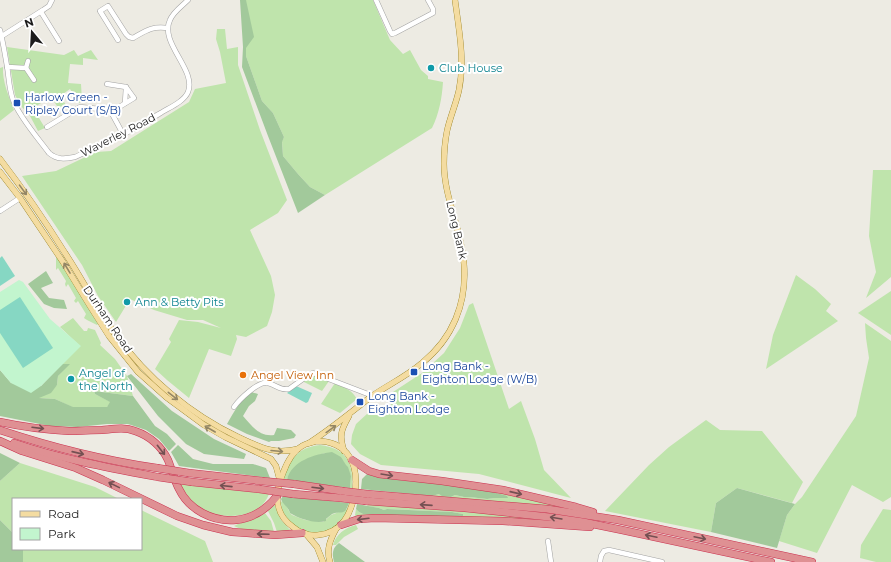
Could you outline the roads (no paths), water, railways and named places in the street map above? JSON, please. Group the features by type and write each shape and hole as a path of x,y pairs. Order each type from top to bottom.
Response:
{"highway":[{"path":"0,422 55,430 80,431 122,428 141,433 152,440 162,450 168,461 176,484 188,502 198,511 218,519 232,520 252,516 268,506 277,496"},
{"path":"0,430 74,452 134,465 189,473 294,484 342,491 367,497 583,522 771,562"},
{"path":"0,440 72,460 158,477 293,494 341,498 367,497 547,509 618,520 812,562"},
{"path":"0,440 22,451 76,468 141,498"},
{"path":"352,460 374,473 503,490 576,507 618,520"},
{"path":"142,499 189,521 217,529 247,533 304,533"},
{"path":"339,527 359,519 375,518 503,521 622,530"}],"main road":[{"name":"Long Bank","path":"309,443 333,427 373,396 422,364 450,332 457,318 462,302 465,284 464,254 447,187 444,165 446,139 459,90 462,64 455,0"},
{"name":"Durham Road","path":"0,159 66,253 89,293 116,334 141,366 155,380 168,392 194,411 231,434 266,450 284,452 298,449"},
{"name":"Durham Road","path":"0,172 20,198 63,262 109,336 138,372 166,397 204,425 271,459 276,466 280,481"},
{"name":"Long Bank","path":"344,451 341,435 351,413"},
{"path":"330,562 328,556 328,546 330,540 348,516 354,495 356,477 355,471 352,460 338,446 324,441 309,443 298,449 287,463 280,481 277,496 280,510 284,519 291,526 304,533 315,535 323,534 339,527"},
{"path":"304,533 316,547 323,562"}],"street":[{"path":"2,36 41,12 49,6 52,0"},
{"path":"382,0 377,2 392,34 395,34 433,13 433,9 428,0"},
{"path":"118,40 100,11 108,6 126,34 133,38 151,28 158,26 168,28 169,21 185,1"},
{"path":"41,12 59,41"},
{"name":"Waverley Road","path":"0,30 2,36 2,53 7,67 15,104 49,153 60,159 67,159 75,157 123,134 178,102 188,93 189,80 169,38 168,28"},
{"path":"28,61 26,68 34,80"},
{"path":"7,67 26,68"},
{"path":"107,84 126,87 134,98 110,112"},
{"path":"124,104 126,87"},
{"path":"47,127 80,107 100,109 110,112 123,134"},
{"path":"0,210 20,198"},
{"path":"234,407 242,397 263,383 267,382 282,390 286,390 313,373 373,396"},
{"path":"548,541 550,562"},
{"path":"600,562 604,551 609,550 662,562"}],"place":[{"name":"Club House","path":"431,68"},
{"name":"Harlow Green - Ripley Court (S/B)","path":"17,103"},
{"name":"Ann & Betty Pits","path":"127,302"},
{"name":"Long Bank - Eighton Lodge (W/B)","path":"414,372"},
{"name":"Angel View Inn","path":"243,375"},
{"name":"Angel of the North","path":"71,379"},
{"name":"Long Bank - Eighton Lodge","path":"360,402"}]}
